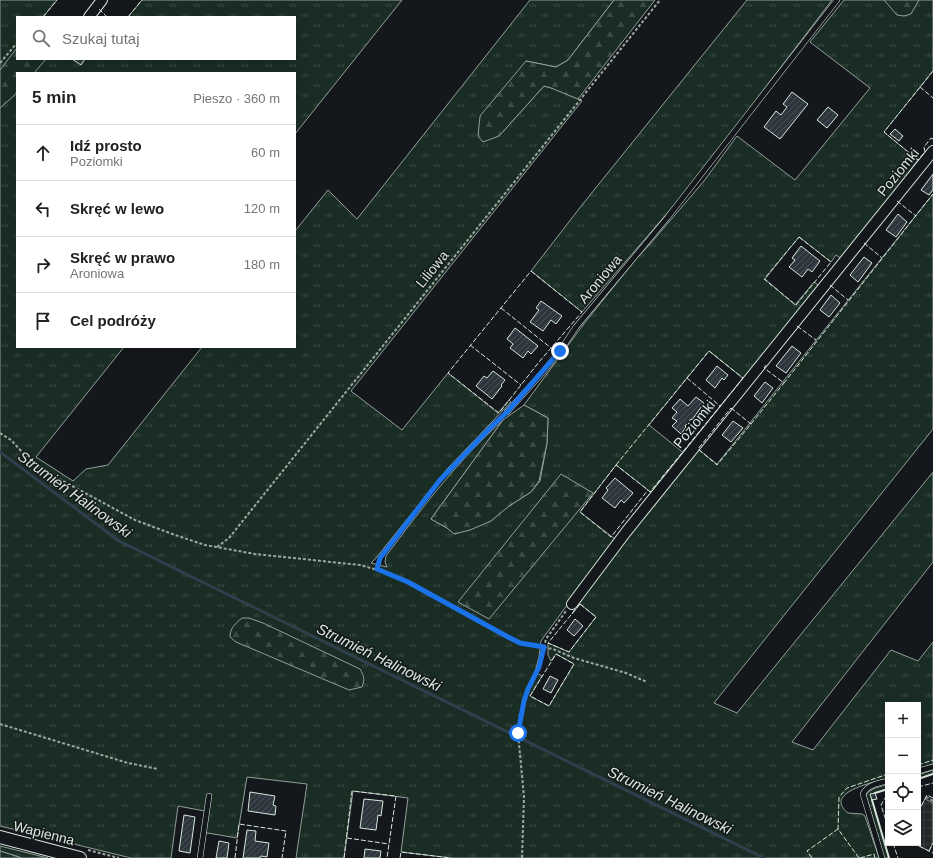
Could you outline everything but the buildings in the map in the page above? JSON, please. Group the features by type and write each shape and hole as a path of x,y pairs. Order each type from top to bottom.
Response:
{"street":[{"path":"90,16 102,0"},
{"name":"Poziomki","path":"572,604 631,526 933,151"},
{"name":"Wapienna","path":"0,837 80,858"}],"lane":[{"name":"Aroniowa","path":"507,412 544,371 576,327 667,218 838,0"},
{"path":"921,770 933,766"},
{"path":"882,858 863,794 866,788 885,782"},
{"path":"200,858 209,796"}],"path":[{"name":"Liliowa","path":"217,547 229,538 660,0"},
{"path":"0,63 16,44"},
{"path":"377,569 380,558 440,480 507,412"},
{"path":"0,433 11,440 24,454 41,468 96,500 135,520 205,545 254,554 360,565 377,569 408,582 520,643 544,647 587,662 626,673 647,682"},
{"path":"522,858 524,797 517,737 524,701 539,667 548,634 572,604"},
{"path":"0,724 128,763 158,769"},
{"path":"926,797 933,801"}],"green space":[{"path":"0,0 57,0 44,16 16,16 16,60 296,60 296,16 129,16 142,0 402,0 296,133 296,72 16,72 16,348 123,348 36,457 73,481 86,469 108,465 201,348 296,348 296,230 328,190 357,219 530,0 614,0 568,60 556,67 526,61 499,136 544,86 559,90 582,101 351,391 402,430 448,373 498,413 509,400 511,402 448,468 371,563 387,567 385,562 386,556 427,502 471,451 503,420 431,519 455,534 491,521 506,508 531,492 540,481 547,443 548,418 524,405 583,325 636,259 704,181 737,136 795,180 870,88 810,42 844,0 933,0 933,71 884,132 918,160 842,259 836,255 831,262 799,237 765,279 795,305 814,282 819,286 745,380 709,351 649,425 685,454 653,494 616,465 580,512 615,539 541,641 535,672 542,676 530,696 549,706 574,664 556,654 551,661 548,655 548,643 569,652 596,617 580,604 572,614 580,599 698,449 717,464 933,194 933,429 714,703 737,713 933,472 933,562 792,742 813,750 891,650 918,661 933,642 933,764 921,768 921,702 885,702 885,779 854,789 846,794 842,799 842,806 848,813 862,814 865,816 879,858 451,858 401,852 408,798 353,791 344,858 296,858 307,784 247,777 237,838 202,832 205,811 178,806 171,858 131,858 0,826"},
{"path":"614,0 655,0 578,99 544,86 499,136 483,142 478,136 480,116 526,61 556,67 568,60"},
{"path":"747,0 832,0 708,166 582,312 531,271 582,205"},
{"path":"884,0 919,0 911,14 904,16 897,15"},
{"path":"16,49 16,60 45,60 35,72 16,72 16,94 0,108 0,70"},
{"path":"524,405 548,418 547,443 539,481 531,492 509,506 491,521 470,530 454,534 447,528 431,519 503,420"},
{"path":"561,474 593,493 489,619 458,602"},
{"path":"242,618 249,618 263,623 360,669 364,678 362,687 349,690 236,642 230,637 231,631 235,624"},
{"path":"933,770 933,774 921,778 921,774"},
{"path":"885,785 885,790 871,796 889,858 884,858 866,795 873,789"},
{"path":"0,846 48,858 22,858 0,851"},
{"path":"0,851 22,858 0,858"}],"shaded area":[{"path":"925,799 933,803 933,843 929,851 919,846 921,846 921,806"}],"waterway":[{"name":"Strumień Halinowski","path":"0,452 119,541 764,858"}],"fence":[{"path":"44,16 57,0"},
{"path":"129,16 142,0"},
{"path":"99,9 106,16"},
{"path":"933,71 884,132 918,160 925,152 924,147 931,138 933,139"},
{"path":"920,87 933,98"},
{"path":"766,365 764,368 784,383 933,194"},
{"path":"897,201 916,216"},
{"path":"799,237 831,262 796,305 764,279 799,237"},
{"path":"864,243 882,258"},
{"path":"531,271 582,312 539,362 499,413 448,373 531,271"},
{"path":"830,285 848,300"},
{"path":"501,308 551,348"},
{"path":"797,326 816,340"},
{"path":"470,345 521,385"},
{"path":"616,465 709,351 743,378 650,492 648,490 616,465 580,512 611,537 648,490"},
{"path":"687,378 720,406"},
{"path":"751,424 784,383"},
{"path":"731,408 751,424 717,465 698,449 731,408"},
{"path":"580,604 596,617 569,652 548,643 580,604"},
{"path":"556,654 574,664 549,706 530,696 556,654"},
{"path":"921,764 933,760"},
{"path":"859,858 838,829 839,797 847,788 885,775"},
{"path":"921,786 933,783"},
{"path":"344,858 352,791 396,796 387,858"},
{"path":"919,810 927,795 933,798"},
{"path":"885,798 881,805 885,818"},
{"path":"235,858 239,824 286,831 282,858"},
{"path":"812,858 807,851 838,829"},
{"path":"347,838 389,844"},
{"path":"929,851 933,843"},
{"path":"894,846 898,858"},
{"path":"919,846 933,853"},
{"path":"400,858 401,852 451,858"},
{"path":"860,858 874,854 875,858"}],"wall":[{"path":"921,778 933,774"},
{"path":"875,793 885,790"},
{"path":"872,800 889,858"}],"route":[{"path":"518,733 524,701 539,667 544,647 520,643 494,630 430,593 391,574 377,569 380,558 440,480 507,412 560,351"}]}
